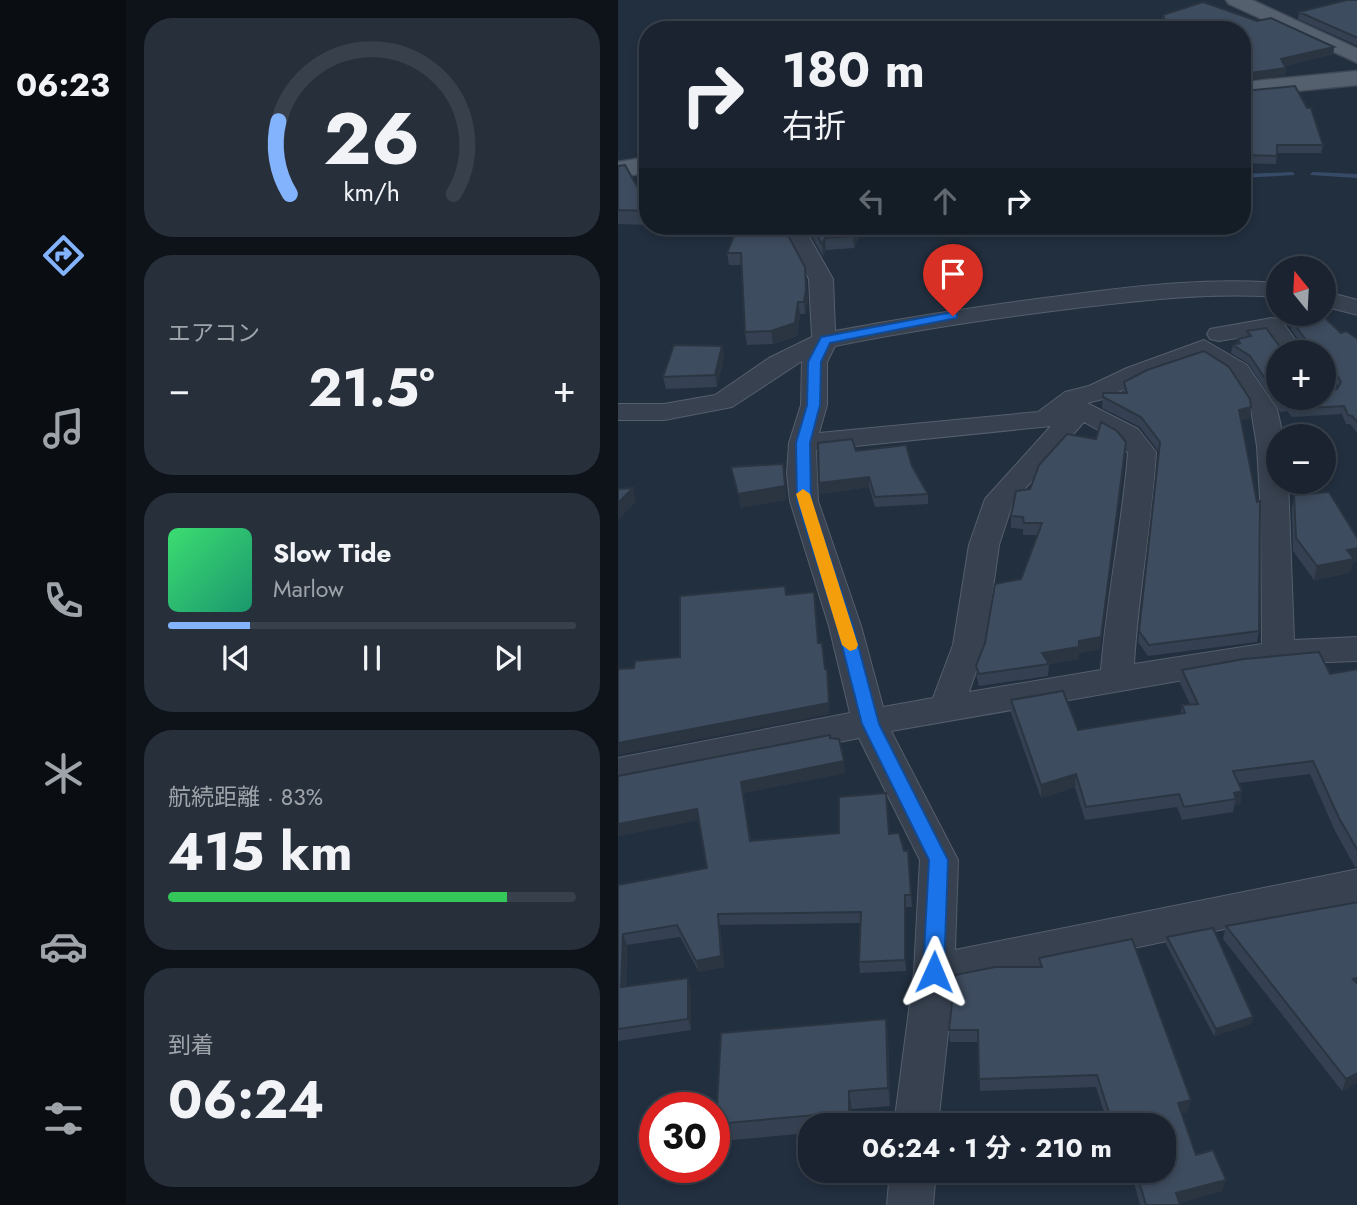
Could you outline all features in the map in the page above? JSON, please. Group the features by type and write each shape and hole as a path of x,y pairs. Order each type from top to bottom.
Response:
{"main road":[{"path":"1236,0 1357,57"},
{"path":"1251,88 1357,78"},
{"path":"618,170 639,166"}],"street":[{"path":"795,235 821,279 819,325 825,340 815,362 814,405 803,443 804,501 845,626 871,724 939,860 934,972 917,1113"},
{"path":"618,412 664,412 723,401 778,363 825,340 953,316 1071,300 1225,286 1266,289"},
{"path":"1336,291 1357,290"},
{"path":"1336,302 1357,308"},
{"path":"1212,341 1231,323 1266,316"},
{"path":"947,706 969,645 984,545 999,499 1089,401 1136,373 1212,341 1272,324 1283,340"},
{"path":"1212,341 1238,370 1264,409 1271,446 1276,516 1278,654"},
{"path":"803,443 1044,419 1074,397 1089,401 1128,435 1142,452 1138,512 1122,603 1117,679"},
{"path":"618,772 871,724 947,706 1278,654 1357,649"},
{"path":"934,972 1357,885"},
{"path":"910,1205 912,1183"}],"building":[{"path":"1347,0 1358,0 1358,38 1299,12"},
{"path":"1203,2 1257,21 1271,18 1334,47 1281,59 1286,68 1251,73 1251,21 1165,21 1163,15"},
{"path":"1295,86 1307,108 1311,108 1323,145 1277,145 1277,156 1251,155 1251,90"},
{"path":"625,165 639,190 639,211 618,210 618,166"},
{"path":"734,235 788,235 805,267 804,302 798,302 795,323 771,331 745,332 741,253 727,253"},
{"path":"817,235 854,235 825,238 822,244"},
{"path":"1296,326 1334,326 1341,333 1346,331 1358,339 1358,423 1348,415 1344,406 1336,406 1336,389 1341,382 1336,373 1336,340 1306,340"},
{"path":"1266,328 1275,340 1266,340 1266,380 1250,356 1233,345 1240,343 1238,339 1251,336 1247,331"},
{"path":"674,345 722,346 715,375 663,377"},
{"path":"1204,351 1229,367 1250,399 1251,407 1239,410 1257,502 1260,501 1259,631 1149,645 1139,631 1160,442 1141,417 1103,397 1103,393 1127,393 1124,382 1147,370"},
{"path":"1101,422 1117,431 1126,442 1101,637 1079,641 1079,647 1042,653 1049,664 979,674 976,666 985,643 995,584 1021,579 1042,523 1024,523 1023,517 1011,516 1016,491 1030,489 1039,465 1067,434 1096,439"},
{"path":"852,439 856,451 906,445 912,466 928,494 875,497 869,477 819,483 818,443"},
{"path":"783,464 785,486 738,494 731,467"},
{"path":"633,488 618,503 618,489"},
{"path":"1330,494 1358,539 1358,548 1347,550 1354,559 1317,566 1296,538 1294,495"},
{"path":"785,586 786,595 814,592 818,643 822,643 827,669 829,703 618,743 618,669 634,668 635,661 680,657 680,596"},
{"path":"1319,652 1330,674 1358,669 1358,851 1339,818 1313,761 1233,771 1242,791 1234,793 1236,799 1184,807 1179,794 1086,807 1076,774 1041,785 1011,700 1063,691 1078,730 1185,713 1182,705 1198,704 1182,670 1244,659"},
{"path":"830,735 830,738 839,739 844,761 741,782 750,841 839,833 839,797 886,793 889,834 899,833 904,851 908,851 911,895 905,895 905,960 859,962 861,912 718,914 721,956 696,961 677,925 623,934 621,987 688,978 688,1019 618,1029 618,885 707,868 697,809 618,824 618,776"},
{"path":"1358,902 1358,978 1353,979 1358,984 1358,1073 1346,1079 1226,926"},
{"path":"1213,928 1253,1017 1216,1029 1167,937"},
{"path":"1132,939 1191,1100 1178,1103 1196,1155 1213,1150 1226,1180 1176,1193 1180,1205 1146,1205 1140,1183 1176,1183 1176,1113 1109,1113 1097,1075 979,1079 978,1030 949,1030 955,975 995,967 1042,967 1039,958"},
{"path":"886,1019 888,1088 849,1091 849,1112 798,1113 798,1117 730,1123 730,1092 718,1092 721,1033"}],"waterway":[{"path":"1251,176 1292,174"},
{"path":"1313,174 1358,176"}],"slow traffic":[{"path":"803,494 850,645"}],"route":[{"path":"934,972 939,860 871,724 845,626 804,501 801,474 803,443 814,405 815,362 825,340 953,316"}]}
